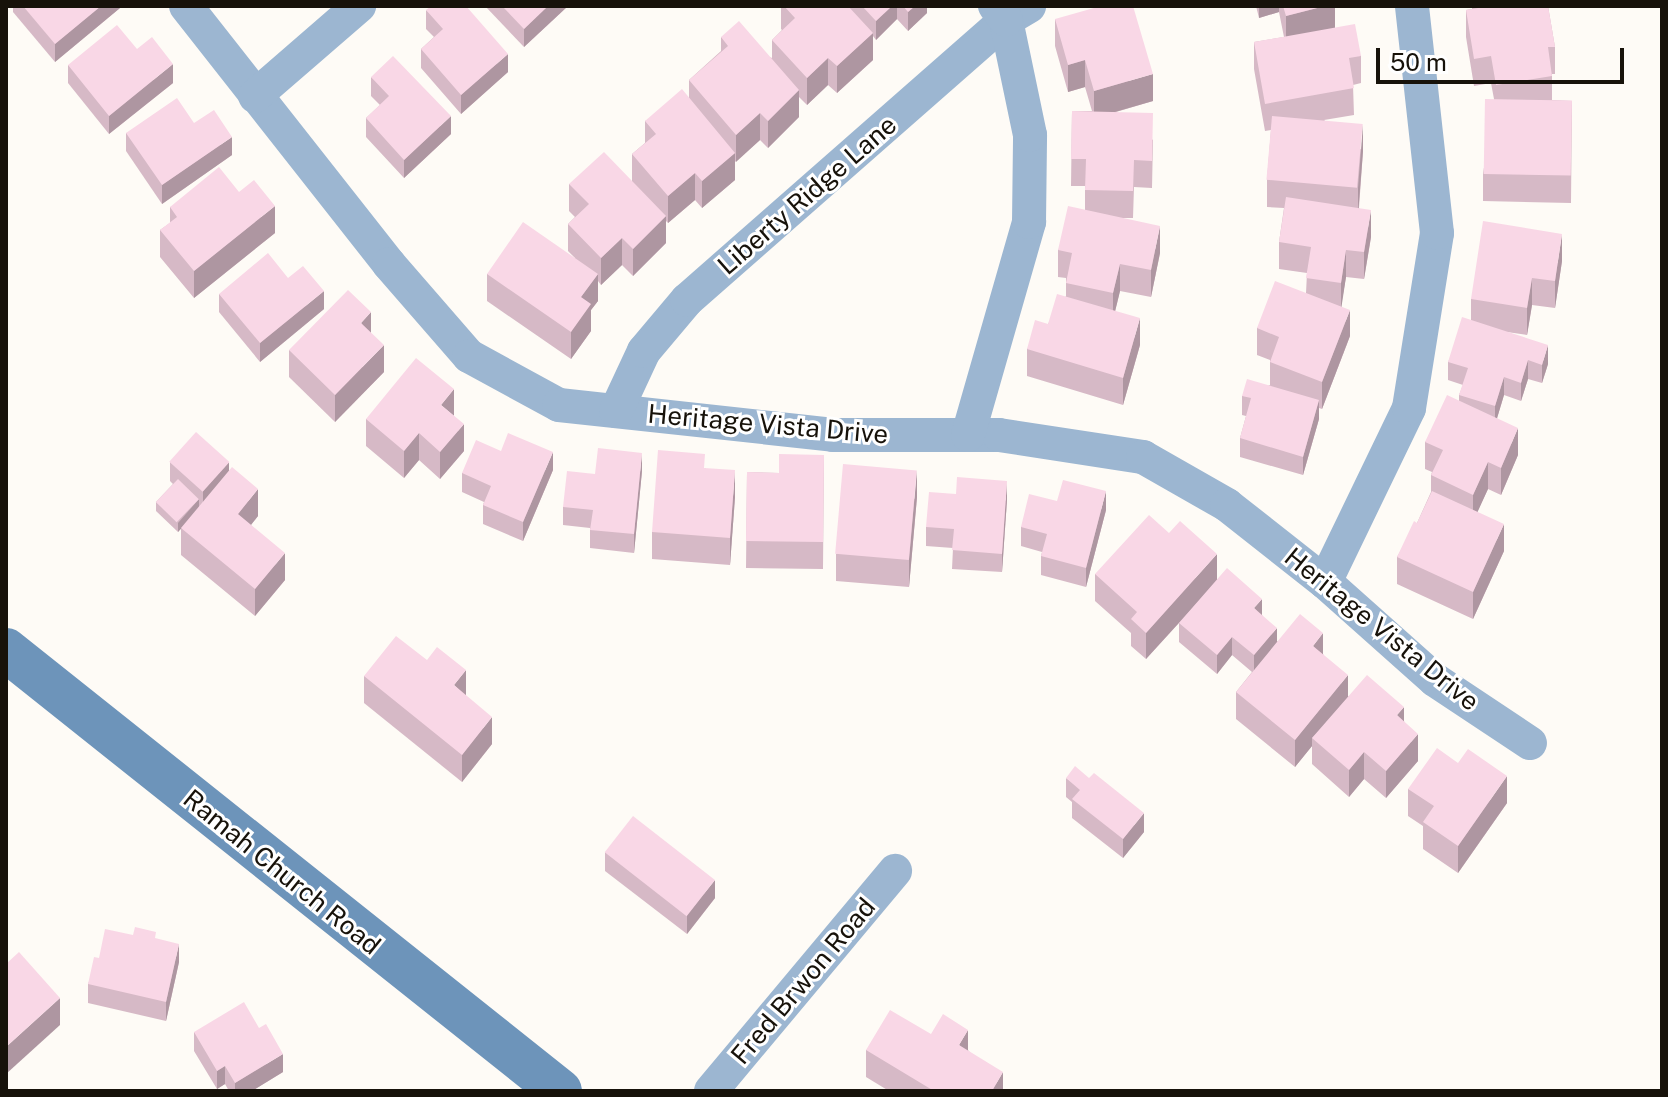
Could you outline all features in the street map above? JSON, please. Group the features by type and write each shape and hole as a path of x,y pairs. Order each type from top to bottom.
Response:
{"main road":[{"name":"Ramah Church Road","path":"6,650 560,1091"}],"street":[{"name":"Heritage Vista Drive","path":"186,6 389,264 469,356 559,405 833,435 999,435 1143,457 1227,505 1325,582 1435,680 1530,743"},
{"path":"255,96 359,6"},
{"path":"1325,582 1409,408 1437,233 1412,6"},
{"path":"968,435 1029,222 1030,135 1010,11"},
{"name":"Liberty Ridge Lane","path":"616,411 644,351 687,300 1010,11"},
{"name":"Fred Brwon Road","path":"711,1091 895,871"}],"building":[{"path":"23,6 101,6 55,44"},
{"path":"431,6 466,6 508,54 461,95 421,49 443,29 426,10"},
{"path":"502,6 548,6 524,29"},
{"path":"784,6 848,6 873,33 837,66 828,58 807,78 772,40 795,18"},
{"path":"862,6 892,6 876,21"},
{"path":"1101,6 1133,6 1153,74 1094,91 1085,60 1068,65 1055,19"},
{"path":"1283,6 1325,6 1286,16"},
{"path":"1490,6 1548,6 1555,47 1548,47 1552,76 1496,85 1491,56 1474,59 1466,10"},
{"path":"739,21 799,90 768,121 760,113 736,135 689,80 728,46 721,37"},
{"path":"1355,24 1361,56 1349,58 1354,88 1265,104 1254,42"},
{"path":"117,25 137,49 152,37 173,64 109,116 68,65"},
{"path":"393,56 451,116 404,160 366,118 389,96 371,77"},
{"path":"682,89 735,153 702,181 695,173 668,196 632,154 656,134 645,121"},
{"path":"177,98 194,123 214,110 232,137 162,185 126,133"},
{"path":"1485,99 1572,101 1571,176 1484,174"},
{"path":"1072,111 1153,113 1152,161 1134,160 1133,191 1085,190 1086,159 1071,159"},
{"path":"1272,116 1363,124 1357,188 1266,180"},
{"path":"604,152 666,216 633,249 622,238 601,258 568,224 589,204 569,184"},
{"path":"219,167 239,192 254,180 275,206 194,271 160,230 177,217 170,207"},
{"path":"1286,197 1371,210 1364,252 1346,250 1341,283 1306,278 1311,247 1279,242"},
{"path":"1068,206 1160,226 1151,270 1120,264 1113,293 1066,283 1072,253 1058,250"},
{"path":"1483,221 1562,234 1555,281 1532,278 1527,308 1471,299"},
{"path":"523,222 598,274 581,297 591,304 571,332 487,274"},
{"path":"268,253 288,278 303,266 324,291 260,343 219,294"},
{"path":"1275,281 1350,310 1322,382 1270,362 1279,337 1257,328"},
{"path":"348,290 371,312 361,323 384,345 335,395 289,350"},
{"path":"1057,294 1140,318 1123,378 1027,349 1035,320 1048,324"},
{"path":"1462,317 1548,345 1542,365 1528,360 1521,383 1504,377 1495,406 1459,395 1468,368 1448,362"},
{"path":"416,358 454,389 441,405 464,424 440,452 419,433 404,451 366,419"},
{"path":"1247,379 1319,400 1303,457 1240,438 1251,398 1242,396"},
{"path":"1447,395 1518,428 1501,468 1488,462 1473,495 1431,475 1443,450 1425,442"},
{"path":"196,432 229,462 203,492 169,462"},
{"path":"508,433 553,452 523,522 483,505 491,486 462,473 476,440 501,451"},
{"path":"598,448 642,453 634,534 590,530 593,510 563,507 567,471 595,474"},
{"path":"658,450 705,454 704,468 735,470 730,538 652,532"},
{"path":"779,454 824,455 823,542 746,541 747,472 779,473"},
{"path":"843,464 917,470 909,560 835,554"},
{"path":"232,467 258,489 238,514 285,553 255,589 181,528"},
{"path":"957,477 1007,481 1002,554 952,550 954,529 926,527 929,492 956,494"},
{"path":"178,479 199,499 177,522 156,502"},
{"path":"1063,480 1106,491 1086,568 1041,556 1047,534 1021,527 1029,494 1057,501"},
{"path":"1432,491 1504,524 1473,592 1397,557"},
{"path":"1149,515 1169,533 1180,521 1217,554 1146,633 1131,619 1137,612 1095,574"},
{"path":"1227,568 1262,599 1254,608 1277,628 1254,655 1232,637 1217,655 1179,623"},
{"path":"1300,614 1323,633 1313,646 1348,675 1295,740 1236,692"},
{"path":"396,636 427,660 437,647 466,670 454,685 492,717 462,755 364,676"},
{"path":"1367,675 1404,707 1397,715 1418,734 1386,771 1364,752 1349,770 1312,738"},
{"path":"1437,748 1458,763 1468,749 1507,776 1458,846 1423,822 1434,806 1408,789"},
{"path":"1075,766 1089,778 1094,773 1144,813 1123,839 1072,799 1080,790 1066,778"},
{"path":"633,816 715,880 687,916 605,852"},
{"path":"135,927 156,932 155,938 179,944 166,1002 88,984 94,957 99,958 105,929 133,935"},
{"path":"19,952 60,998 6,1047 6,964"},
{"path":"244,1002 259,1028 266,1024 283,1054 235,1083 225,1066 217,1071 194,1032"},
{"path":"890,1010 931,1034 943,1014 968,1030 959,1045 1003,1072 992,1091 934,1091 866,1050"}]}
